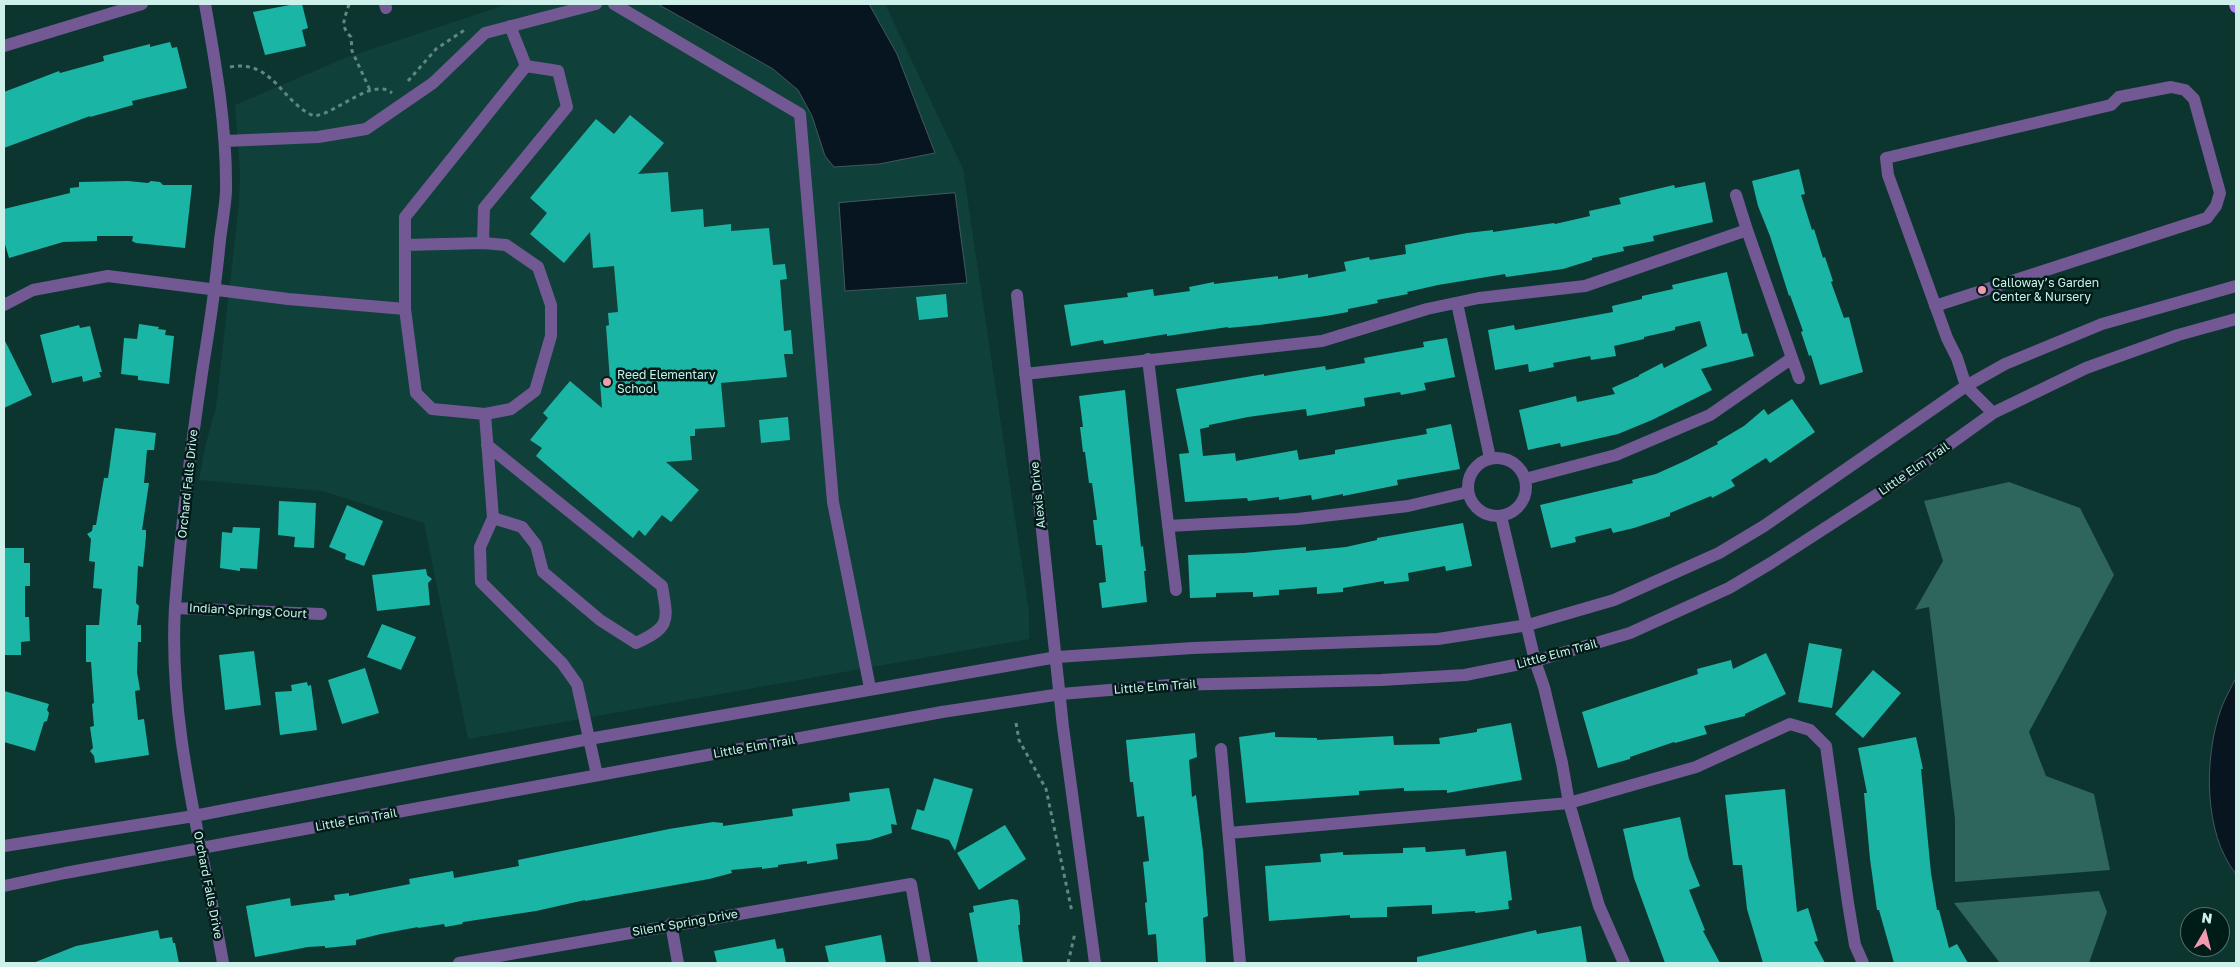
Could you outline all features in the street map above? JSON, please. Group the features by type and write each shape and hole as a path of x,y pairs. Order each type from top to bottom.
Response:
{"street":[{"path":"4,46 142,4"},
{"name":"Orchard Falls Drive","path":"205,4 219,82 225,141 226,194 215,290 191,447 175,608 174,668 178,718 194,816 210,888 223,963"},
{"path":"225,141 318,137 366,129 433,83 485,33 596,4"},
{"path":"614,4 800,114 833,502 870,688"},
{"path":"510,26 526,66"},
{"path":"483,243 484,208 566,107 558,71 526,66"},
{"path":"405,245 483,243 506,245 538,268 551,305 551,336 535,391 511,409 485,414 432,409 416,393 405,309 405,245 405,217 526,66"},
{"path":"1935,306 2207,218 2216,206 2220,193 2194,99 2185,90 2171,87 2119,97 2111,105 1886,158 1888,175 1935,306 1966,386 1993,412"},
{"path":"1736,195 1799,378"},
{"path":"1025,374 1322,341 1428,309 1479,298 1585,286 1747,230"},
{"path":"4,305 33,290 108,276 215,290 405,309"},
{"path":"4,846 194,816 589,739 870,688 1057,657 1192,648 1438,639 1528,624 1614,600 1719,553 1764,526 1966,386 2005,364 2102,324 2236,286"},
{"name":"Alexis Drive","path":"1017,295 1061,694 1094,963"},
{"path":"1457,303 1490,458"},
{"name":"Little Elm Trail","path":"4,886 942,712 1061,694 1170,685 1381,680 1465,675 1535,661 1630,633 1728,588 1771,563 1901,479 1993,412 2086,368 2178,335 2236,318"},
{"path":"1525,479 1616,455 1710,415 1792,358"},
{"path":"1148,359 1176,590"},
{"path":"485,414 494,518 480,547 481,582 562,663 578,684 597,776"},
{"path":"488,445 662,586 667,616 658,633 636,643 600,620 543,572 536,545 522,528 494,518"},
{"path":"1490,458 1508,460 1522,471 1525,479 1526,489 1521,503 1510,513 1501,516 1484,513 1471,501 1468,492 1470,475 1475,468 1490,458"},
{"path":"1168,526 1298,520 1408,506 1468,492"},
{"path":"1501,516 1528,624 1535,661 1546,697 1569,803 1599,906 1624,963"},
{"name":"Indian Springs Court","path":"175,608 321,614"},
{"path":"1228,833 1569,803 1696,767 1790,724 1810,730 1826,746 1855,945 1863,963"},
{"path":"1221,749 1240,963"},
{"name":"Silent Spring Drive","path":"459,963 671,924 911,884 925,963"},
{"path":"671,924 678,963"}],"path":[{"path":"349,4 343,26 344,31 351,37 352,51 370,90"},
{"path":"408,82 436,49 469,28"},
{"path":"229,67 248,66 269,76 304,111 314,116 332,110 370,90 383,88 393,94"},
{"path":"1016,722 1019,740 1046,789 1073,919"},
{"path":"1068,963 1075,928"}],"shaded area":[{"name":"Reed Elementary School","path":"508,4 885,4 963,169 1029,612 1029,639 468,739 424,523 322,491 199,480 205,447 216,407 239,203 240,173 235,105 345,58"},
{"path":"2009,482 2080,508 2114,575 2029,732 2046,776 2094,794 2110,870 1955,882 1955,819 1929,607 1915,610 1943,561 1924,501"},
{"path":"2099,891 2107,912 2089,963 2000,963 1954,903"}],"water":[{"path":"658,4 869,4 897,54 935,153 879,164 834,167 825,156 812,116 798,90 773,69"},
{"path":"955,193 967,283 845,291 839,203"},
{"path":"2236,678 2236,874 2225,857 2217,838 2212,816 2210,771 2215,728 2223,705"}],"building":[{"path":"302,4 308,28 302,30 306,46 265,55 253,12"},
{"path":"170,42 172,48 177,47 187,88 132,101 133,105 90,116 4,148 4,92 59,71 60,73 104,61 103,56 150,44 150,47"},
{"name":"Reed Elementary School","path":"630,115 664,143 638,174 668,172 671,212 703,209 704,227 731,224 731,231 769,228 773,265 785,264 787,279 780,280 784,331 791,330 793,354 784,354 787,377 721,383 725,427 695,429 695,436 690,436 692,460 666,462 699,490 671,522 662,515 645,536 639,530 633,538 536,456 542,448 530,440 548,418 543,413 570,381 602,408 600,382 610,381 606,326 609,325 608,313 618,312 614,266 593,268 590,232 564,263 530,234 547,213 530,198 596,119 614,134"},
{"path":"1799,169 1805,194 1801,195 1812,230 1814,229 1823,258 1825,257 1833,281 1831,282 1844,318 1849,317 1863,372 1820,385 1811,355 1809,356 1801,332 1803,331 1758,206 1752,181"},
{"path":"79,182 160,182 163,185 192,185 185,248 136,243 132,241 133,236 97,236 97,241 63,242 9,258 4,241 4,209 70,193 70,188 79,187"},
{"path":"1705,182 1713,222 1653,236 1654,241 1623,247 1624,251 1592,258 1592,260 1563,269 1506,277 1505,274 1438,285 1407,292 1408,294 1377,300 1378,303 1348,309 1348,312 1326,316 1167,336 1167,334 1104,344 1103,340 1071,346 1064,305 1128,297 1127,293 1153,289 1154,296 1190,291 1189,287 1214,282 1214,284 1278,276 1278,279 1308,274 1308,278 1346,271 1344,262 1369,257 1370,260 1406,254 1405,245 1467,233 1493,230 1493,232 1555,224 1590,216 1589,211 1621,204 1619,198 1674,185 1675,188"},
{"path":"1727,272 1742,334 1747,333 1754,356 1701,369 1712,390 1652,420 1618,434 1561,447 1560,443 1528,450 1519,410 1576,396 1577,402 1615,394 1612,388 1662,363 1664,368 1707,346 1700,321 1675,327 1675,330 1614,346 1616,356 1591,360 1590,356 1553,363 1554,367 1529,372 1528,364 1495,370 1488,330 1514,325 1515,330 1613,312 1612,306 1642,299 1642,296 1673,289 1672,285"},
{"path":"946,294 948,317 919,320 916,297"},
{"path":"139,324 159,327 158,329 166,330 165,335 174,336 169,384 138,380 138,376 121,374 124,338 137,339"},
{"path":"79,325 80,328 90,326 102,372 99,372 101,377 83,382 82,376 52,383 40,335"},
{"path":"1447,338 1455,377 1424,383 1426,390 1401,395 1400,392 1364,398 1365,406 1307,416 1306,409 1248,417 1209,425 1209,427 1200,429 1203,456 1235,453 1236,461 1297,450 1299,460 1335,454 1335,450 1427,434 1426,429 1451,424 1460,469 1397,480 1398,485 1312,500 1311,495 1279,500 1279,497 1248,501 1247,498 1185,502 1179,454 1189,453 1176,389 1264,374 1264,376 1325,366 1326,370 1365,363 1364,358 1424,347 1423,342"},
{"path":"4,339 32,395 4,408"},
{"path":"1125,390 1141,547 1143,546 1146,571 1144,571 1147,602 1102,608 1099,583 1106,582 1102,545 1096,545 1093,520 1097,520 1092,483 1089,483 1085,452 1083,452 1080,427 1083,427 1079,396"},
{"path":"1792,399 1815,432 1770,463 1766,458 1731,480 1735,486 1712,498 1711,496 1670,513 1670,516 1613,533 1611,528 1575,537 1576,542 1551,548 1540,505 1633,483 1632,480 1656,474 1718,444 1717,442 1744,426 1764,409 1768,415"},
{"path":"788,417 790,440 761,443 759,420"},
{"path":"115,428 156,433 154,450 147,450 144,483 149,483 142,530 146,530 146,536 143,567 138,566 136,603 139,606 137,625 141,625 141,642 138,642 137,672 140,690 135,691 138,720 144,719 149,755 95,763 94,756 90,751 93,748 90,727 94,726 92,704 94,703 91,662 86,662 86,625 99,625 102,589 93,588 95,562 89,561 91,539 87,534 92,531 93,525 96,525 104,478 108,478"},
{"path":"279,501 316,503 314,548 294,547 295,537 278,535"},
{"path":"347,505 383,521 364,566 345,559 346,554 329,547"},
{"path":"1463,523 1472,566 1446,571 1445,566 1408,573 1409,581 1384,584 1384,581 1343,588 1343,592 1317,594 1317,587 1279,590 1279,595 1253,597 1253,592 1216,593 1216,597 1190,598 1188,555 1244,553 1306,547 1306,551 1346,547 1377,540 1377,538"},
{"path":"233,527 260,528 257,569 240,568 240,571 220,568 222,532 232,533"},
{"path":"4,548 24,548 24,563 30,563 30,586 25,586 25,617 29,617 30,641 21,642 21,655 4,655"},
{"path":"426,569 427,575 432,579 428,583 430,605 377,611 372,575"},
{"path":"382,624 416,637 401,670 367,657"},
{"path":"1809,643 1842,649 1832,708 1798,702"},
{"path":"254,651 261,705 225,710 219,655"},
{"path":"1766,653 1786,694 1745,714 1745,716 1704,726 1707,734 1674,742 1630,757 1630,759 1598,768 1582,712 1698,674 1697,669 1731,660 1733,669"},
{"path":"365,668 379,713 342,724 328,680"},
{"path":"1873,670 1901,693 1863,738 1835,714"},
{"path":"307,682 308,686 311,685 317,730 280,735 275,692 292,691 291,685"},
{"path":"4,691 49,704 47,721 44,722 35,751 4,742"},
{"path":"1511,723 1522,780 1447,793 1447,790 1404,791 1404,788 1359,791 1359,795 1246,803 1239,737 1275,732 1275,737 1317,738 1317,740 1393,736 1394,745 1440,744 1439,738 1477,732 1477,729"},
{"path":"1195,733 1197,757 1189,760 1192,797 1196,795 1203,851 1208,916 1203,918 1206,963 1158,963 1156,934 1148,935 1143,862 1149,861 1144,816 1137,817 1133,782 1130,782 1126,740"},
{"path":"1916,737 1923,769 1921,769 1931,873 1937,910 1939,910 1949,948 1957,944 1968,963 1894,963 1879,910 1877,910 1864,793 1867,793 1858,748"},
{"path":"934,778 973,789 955,851 949,840 911,829 917,809 924,811"},
{"path":"889,788 897,825 891,824 892,833 870,840 836,844 838,859 807,864 807,861 762,869 762,867 731,870 732,873 709,879 585,900 536,911 463,922 462,924 445,927 444,924 381,934 356,940 356,945 325,948 325,946 308,947 255,957 246,906 290,898 291,906 335,900 334,895 349,893 349,896 410,884 409,879 453,871 454,878 519,866 518,860 669,829 713,822 723,823 723,826 793,816 792,809 850,801 849,793"},
{"path":"1785,789 1797,912 1808,908 1818,941 1814,942 1825,963 1763,963 1747,909 1742,865 1733,865 1725,795"},
{"path":"1680,817 1689,859 1700,886 1689,890 1705,930 1703,931 1720,963 1665,963 1634,878 1623,829"},
{"path":"1005,825 1026,859 979,890 957,853"},
{"path":"1425,847 1426,852 1465,849 1466,856 1506,851 1512,900 1508,901 1509,909 1475,913 1475,911 1432,914 1432,905 1387,907 1387,917 1350,918 1350,915 1269,921 1265,866 1321,862 1320,854 1343,852 1343,855 1403,853 1403,848"},
{"path":"1012,899 1018,900 1020,925 1018,925 1023,963 978,963 969,913 974,912 973,906"},
{"path":"1581,926 1587,963 1417,963 1417,957 1536,930 1537,934"},
{"path":"158,930 160,939 172,937 179,963 33,963 76,946"},
{"path":"881,935 886,963 829,963 825,946"},
{"path":"775,939 777,949 783,948 786,963 717,963 714,951"}],"place":[{"name":"Calloway’s Garden Center & Nursery","path":"1982,290"},
{"name":"Reed Elementary School","path":"607,382"}]}
